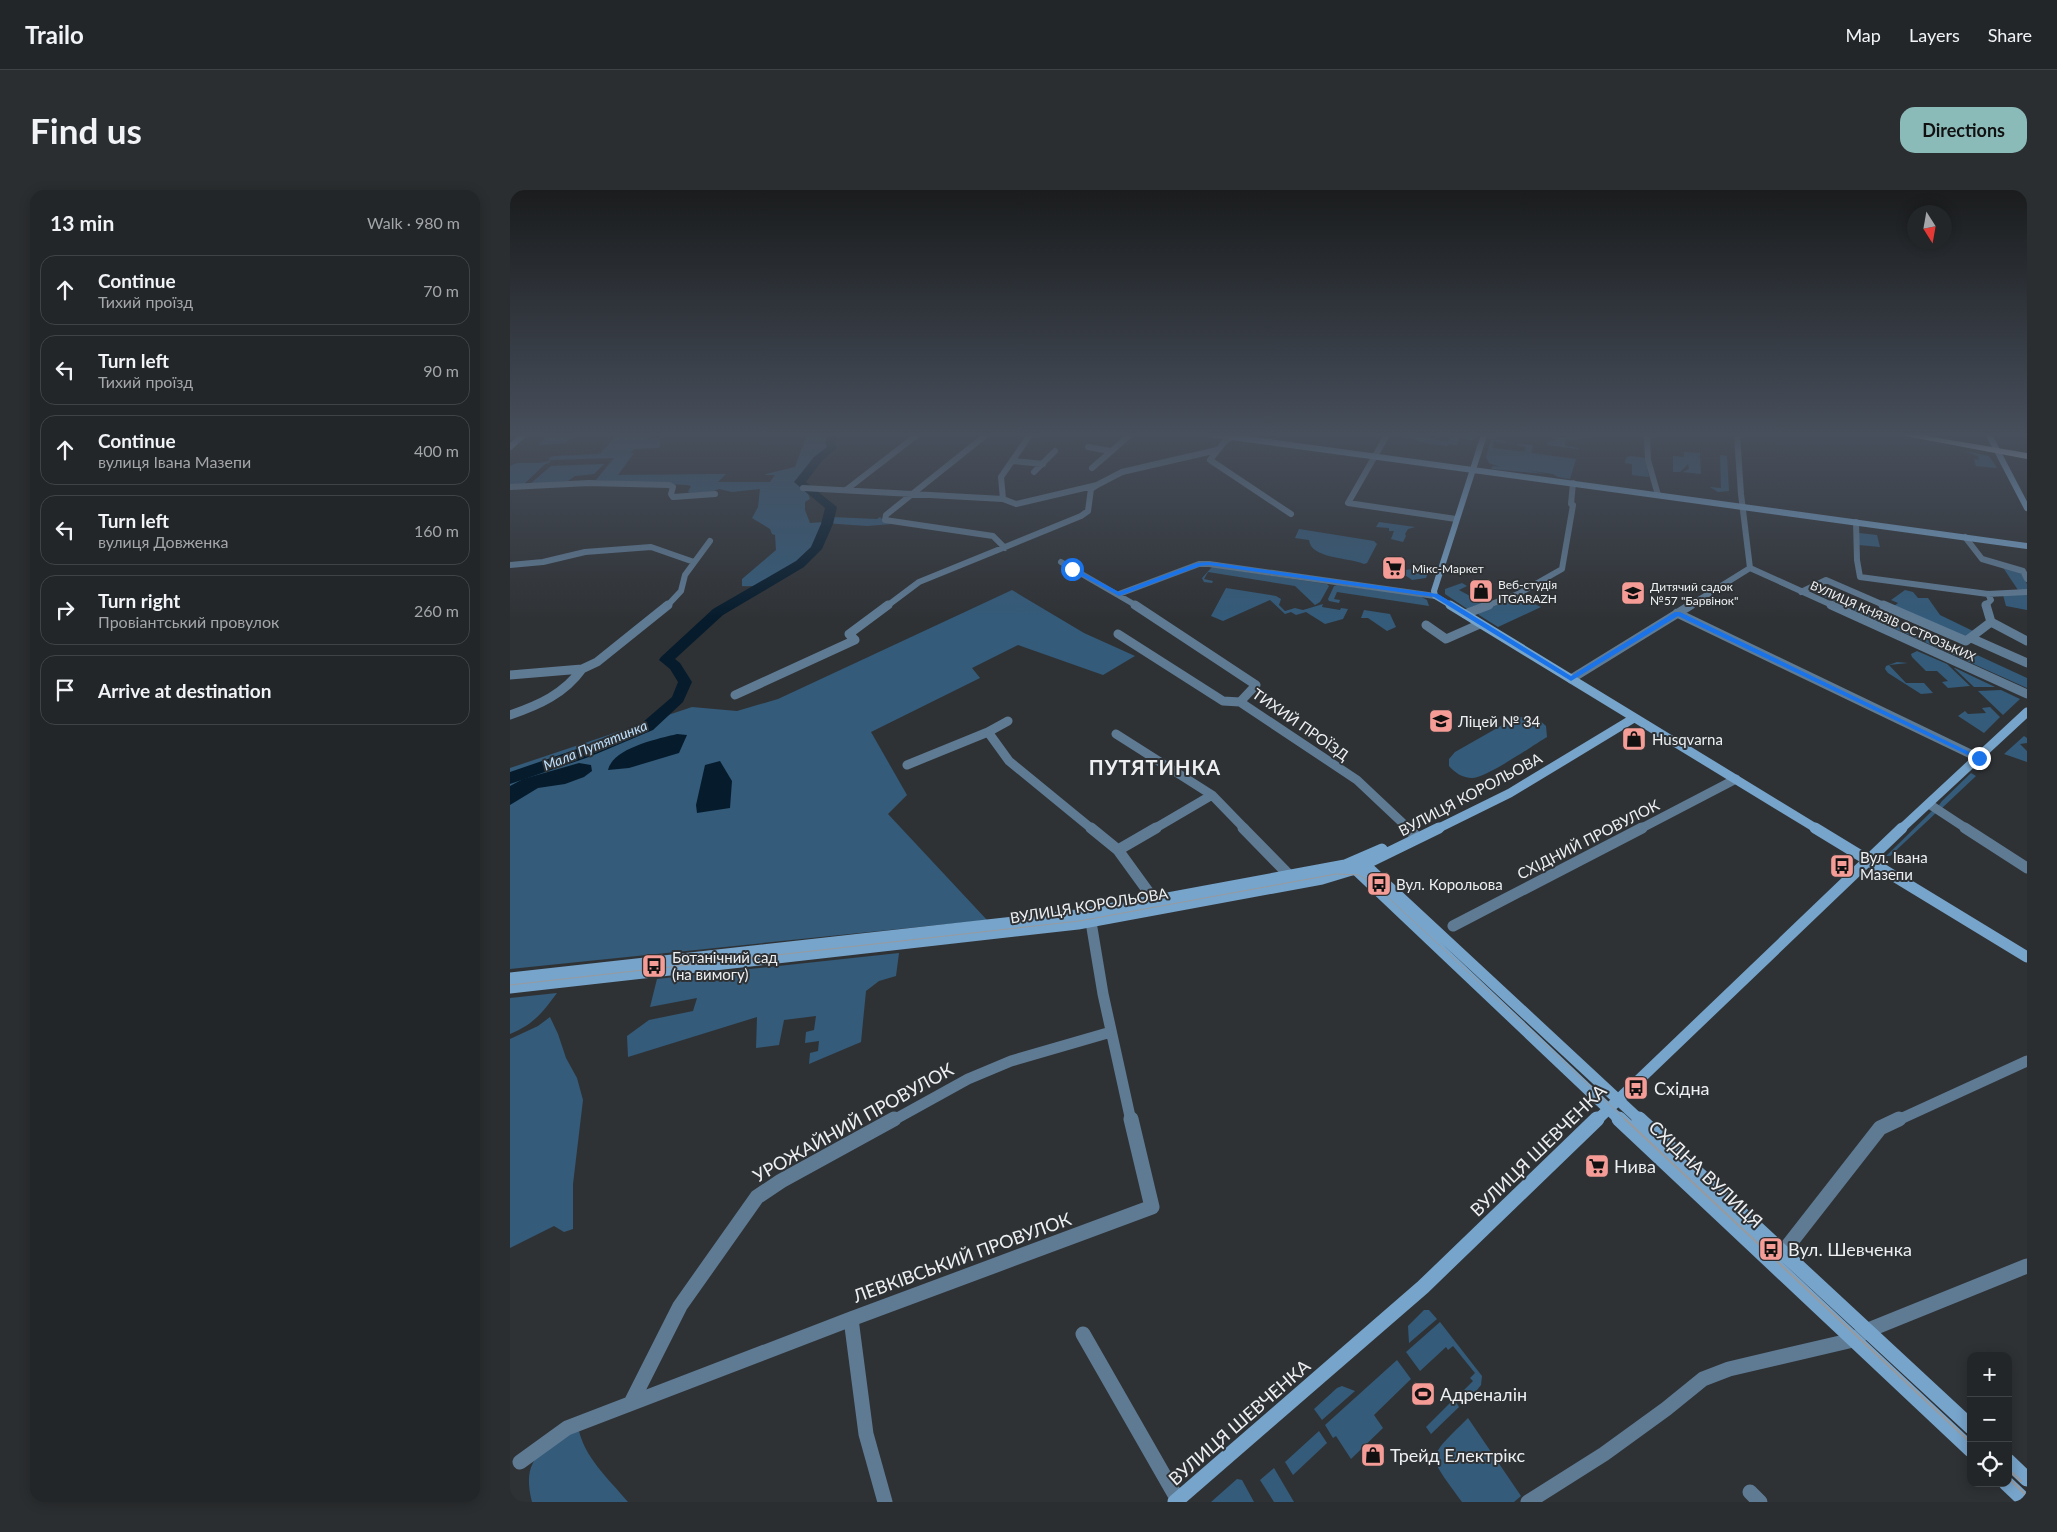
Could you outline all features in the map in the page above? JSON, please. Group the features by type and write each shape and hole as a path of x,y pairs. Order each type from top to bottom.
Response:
{"main road":[{"path":"1463,496 1434,591 1436,596 2027,957"},
{"path":"1667,496 2027,546"},
{"path":"2021,496 2027,508"},
{"name":"ВУЛИЦЯ ШЕВЧЕНКА","path":"1176,1501 1422,1287 1868,859 2027,712"},
{"name":"ВУЛИЦЯ КОРОЛЬОВА","path":"1357,864 1506,788 1631,716"},
{"name":"ВУЛИЦЯ КОРОЛЬОВА","path":"510,988 1091,922 1157,906 1293,879 1357,864 1510,793 1631,716"},
{"name":"СХІДНА ВУЛИЦЯ","path":"1357,864 1612,1104 1773,1264 1967,1446"},
{"name":"ВУЛИЦЯ КОРОЛЬОВА","path":"510,978 1157,906"},
{"name":"СХІДНА ВУЛИЦЯ","path":"1612,1104 1783,1253 1967,1423"},
{"path":"2012,1465 2027,1479"},
{"path":"2010,1487 2026,1502"}],"street":[{"path":"910,496 886,515 884,520 993,536 1005,548"},
{"path":"953,496 1003,499 1016,504 1049,496"},
{"path":"735,695 855,640 849,634 919,582 1081,516 1088,511 1090,496"},
{"path":"1264,496 1290,514"},
{"path":"1352,496 1348,503 1456,519"},
{"path":"1465,614 1518,594 1562,569 1573,505 1570,504 1571,496"},
{"path":"1571,679 1750,568 1742,496"},
{"path":"1856,522 1857,560 1860,577 1988,594 2027,592"},
{"path":"1966,537 1982,559 2023,571 2027,579"},
{"path":"510,675 582,669 605,656 668,605 683,587 685,574 710,541"},
{"path":"510,565 543,562 585,552 644,548 659,550 694,562"},
{"name":"ТИХИЙ ПРОЇЗД","path":"1061,562 1119,594 1256,685 1240,702 1357,780 1414,834"},
{"path":"1119,594 1199,564 1436,596"},
{"name":"ВУЛИЦЯ КНЯЗІВ ОСТРОЗЬКИХ","path":"1750,568 2027,694"},
{"path":"1801,592 1826,580 1966,641 1991,622"},
{"path":"1988,594 1991,600 1985,606 1991,622 2027,641"},
{"path":"1678,613 1979,758"},
{"path":"1426,625 1446,639 1480,624"},
{"path":"2018,636 2027,631"},
{"path":"1118,634 1223,701 1240,702"},
{"path":"1971,638 2027,663"},
{"path":"510,715 554,696 575,681 582,669"},
{"path":"907,765 988,732 1008,721"},
{"path":"988,732 1009,760 1118,850 1157,906"},
{"path":"1116,734 1212,795 1293,879"},
{"name":"СХІДНИЙ ПРОВУЛОК","path":"1453,926 1736,780"},
{"path":"1118,850 1212,795"},
{"path":"1928,804 2027,868"},
{"name":"ЛЕВКІВСЬКИЙ ПРОВУЛОК","path":"520,1462 567,1428 851,1318 1152,1206 1111,1032 1097,966 1091,922"},
{"name":"УРОЖАЙНИЙ ПРОВУЛОК","path":"631,1403 680,1306 757,1197 781,1180 968,1078 1011,1061 1111,1032"},
{"path":"1773,1264 1880,1128 2027,1061"},
{"path":"1528,1502 1604,1454 1666,1409 1703,1379 1729,1369 1853,1340 1866,1331 2027,1266"},
{"path":"851,1318 864,1428 874,1472 885,1502"},
{"path":"1084,1334 1176,1501"}],"shaded area":[{"path":"759,496 809,496 810,499 805,502 805,510 810,523 823,522 824,519 832,517 877,519 880,517 892,524 867,526 824,523 814,547 801,562 761,585 742,586 742,579 776,550 775,535 772,534 770,529 752,518 758,507"},
{"path":"1379,522 1415,527 1408,529 1403,542 1391,539 1394,531 1389,531 1389,528 1376,527"},
{"path":"1299,529 1374,541 1377,544 1367,563 1364,564 1316,551 1311,546 1309,540 1295,538"},
{"path":"1859,533 1877,535 1880,547 1859,545"},
{"path":"2002,566 2020,571 2027,584 2027,591 2018,590"},
{"path":"1212,567 1327,584 1329,586 1320,602 1315,605 1295,586 1208,572 1204,579 1213,581 1212,583 1204,582 1202,578"},
{"path":"1413,567 1429,570 1426,578 1412,580 1405,575 1405,570 1412,569"},
{"path":"1462,583 1467,586 1459,590 1483,603 1469,610 1445,594 1445,589"},
{"path":"1334,586 1420,596 1427,600 1429,606 1337,592 1334,599 1340,600 1339,603 1329,601 1328,599"},
{"path":"1226,588 1276,596 1281,599 1279,605 1285,611 1295,608 1303,610 1323,604 1322,607 1340,610 1341,608 1348,609 1343,619 1325,624 1306,612 1296,615 1291,612 1285,614 1270,600 1223,621 1211,616"},
{"path":"1813,588 1970,658 1975,654 2027,678 2027,688 1809,590"},
{"path":"1012,590 1084,633 1135,656 1103,675 1018,645 972,668 980,678 871,732 907,795 888,814 987,920 510,969 510,768 692,707 737,711 778,699"},
{"path":"1905,590 1913,592 1918,598 1928,598 1940,615 1973,631 1966,637 1894,606 1898,603 1891,600"},
{"path":"2027,593 2027,610 2006,606 2003,595"},
{"path":"1518,596 1541,607 1498,627 1478,613"},
{"path":"1364,610 1390,614 1396,627 1387,631 1368,618 1361,618"},
{"path":"1917,651 1947,664 1970,686 1948,688 1942,682 1948,681 1937,671 1926,671 1912,657 1911,654"},
{"path":"1897,662 1908,663 1889,665 1906,683 1924,683 1933,693 1921,694 1888,673 1885,669 1886,666"},
{"path":"1955,668 1995,687 1974,687"},
{"path":"2001,690 2020,699 2003,715 1978,691"},
{"path":"1990,707 2000,717 1984,733 1958,716 1965,711 1968,714 1986,713 1982,708"},
{"path":"1521,717 1539,720 1546,726 1547,737 1479,777 1469,778 1462,776 1449,766 1449,759 1455,752 1513,719"},
{"path":"677,734 687,735 679,753 629,768 608,770 612,762 627,750"},
{"path":"2024,736 2027,738 2027,743 2020,744 2027,751 2027,762 2004,754"},
{"path":"720,761 732,781 730,808 697,813 696,805 705,765"},
{"path":"579,763 591,765 592,771 584,777 565,784 538,788 510,805 510,786 523,779"},
{"path":"1971,773 1976,776 1941,809 1939,805 1942,801"},
{"path":"1932,811 1937,812 1890,856 1886,856"},
{"path":"899,953 896,976 879,981 866,991 861,1042 809,1064 810,1053 818,1051 819,1041 805,1043 806,1032 814,1030 816,1016 784,1020 779,1045 756,1048 757,1017 628,1057 627,1036 649,1020 693,1011 697,998 650,1007 657,979"},
{"path":"557,993 537,1017 510,1034 510,998"},
{"path":"550,1017 566,1058 577,1078 583,1100 573,1184 573,1229 564,1232 554,1226 510,1248 510,1039 538,1026"},
{"path":"1424,1310 1429,1310 1437,1319 1409,1343 1408,1326"},
{"path":"1440,1322 1482,1376 1481,1385 1469,1400 1462,1392 1473,1381 1470,1378 1475,1373 1453,1346 1448,1350 1446,1347 1420,1371 1406,1352"},
{"path":"1397,1360 1411,1379 1374,1415 1383,1428 1351,1459 1336,1436 1333,1438 1325,1425"},
{"path":"1342,1386 1355,1391 1322,1420 1314,1409 1337,1388"},
{"path":"1454,1399 1459,1407 1431,1434 1426,1427"},
{"path":"1468,1418 1521,1496 1514,1502 1462,1502 1437,1465 1438,1451 1444,1442"},
{"path":"578,1426 585,1448 591,1458 628,1502 532,1502 529,1474 538,1455"},
{"path":"1319,1431 1327,1443 1293,1475 1285,1462"},
{"path":"1274,1468 1294,1502 1274,1502 1260,1480"},
{"path":"1237,1479 1242,1480 1254,1502 1211,1502"}],"waterway":[{"name":"Мала Путятинка","path":"510,778 583,753 648,726 678,699 685,682 675,666 666,660 718,612 800,564 816,549 827,524 831,507 817,496"}],"tram line":[{"path":"510,985 1079,921 1336,874 1359,875 1376,886 1627,1121"},
{"path":"1625,1119 1970,1442"},
{"path":"2012,1473 2021,1481"},
{"path":"2012,1482 2027,1496"}],"place":[{"name":"Мікс-Маркет","path":"1394,568"},
{"name":"Веб-студія ITGARAZH","path":"1481,591"},
{"name":"Дитячий садок №57 \"Барвінок\"","path":"1633,593"},
{"name":"Ліцей № 34","path":"1441,721"},
{"name":"Husqvarna","path":"1634,739"},
{"name":"Вул. Івана Мазепи","path":"1842,866"},
{"name":"Вул. Корольова","path":"1379,884"},
{"name":"Ботанічний сад (на вимогу)","path":"654,966"},
{"name":"Східна","path":"1636,1088"},
{"name":"Нива","path":"1597,1166"},
{"name":"Вул. Шевченка","path":"1771,1249"},
{"name":"Адреналін","path":"1423,1394"},
{"name":"Трейд Електрікс","path":"1373,1455"}],"district":[{"name":"ПУТЯТИНКА","path":"1155,767"}],"route":[{"path":"1072,569 1119,594 1199,564 1209,564 1436,596 1571,679 1678,613 1871,704 1921,731 1979,758"}]}
